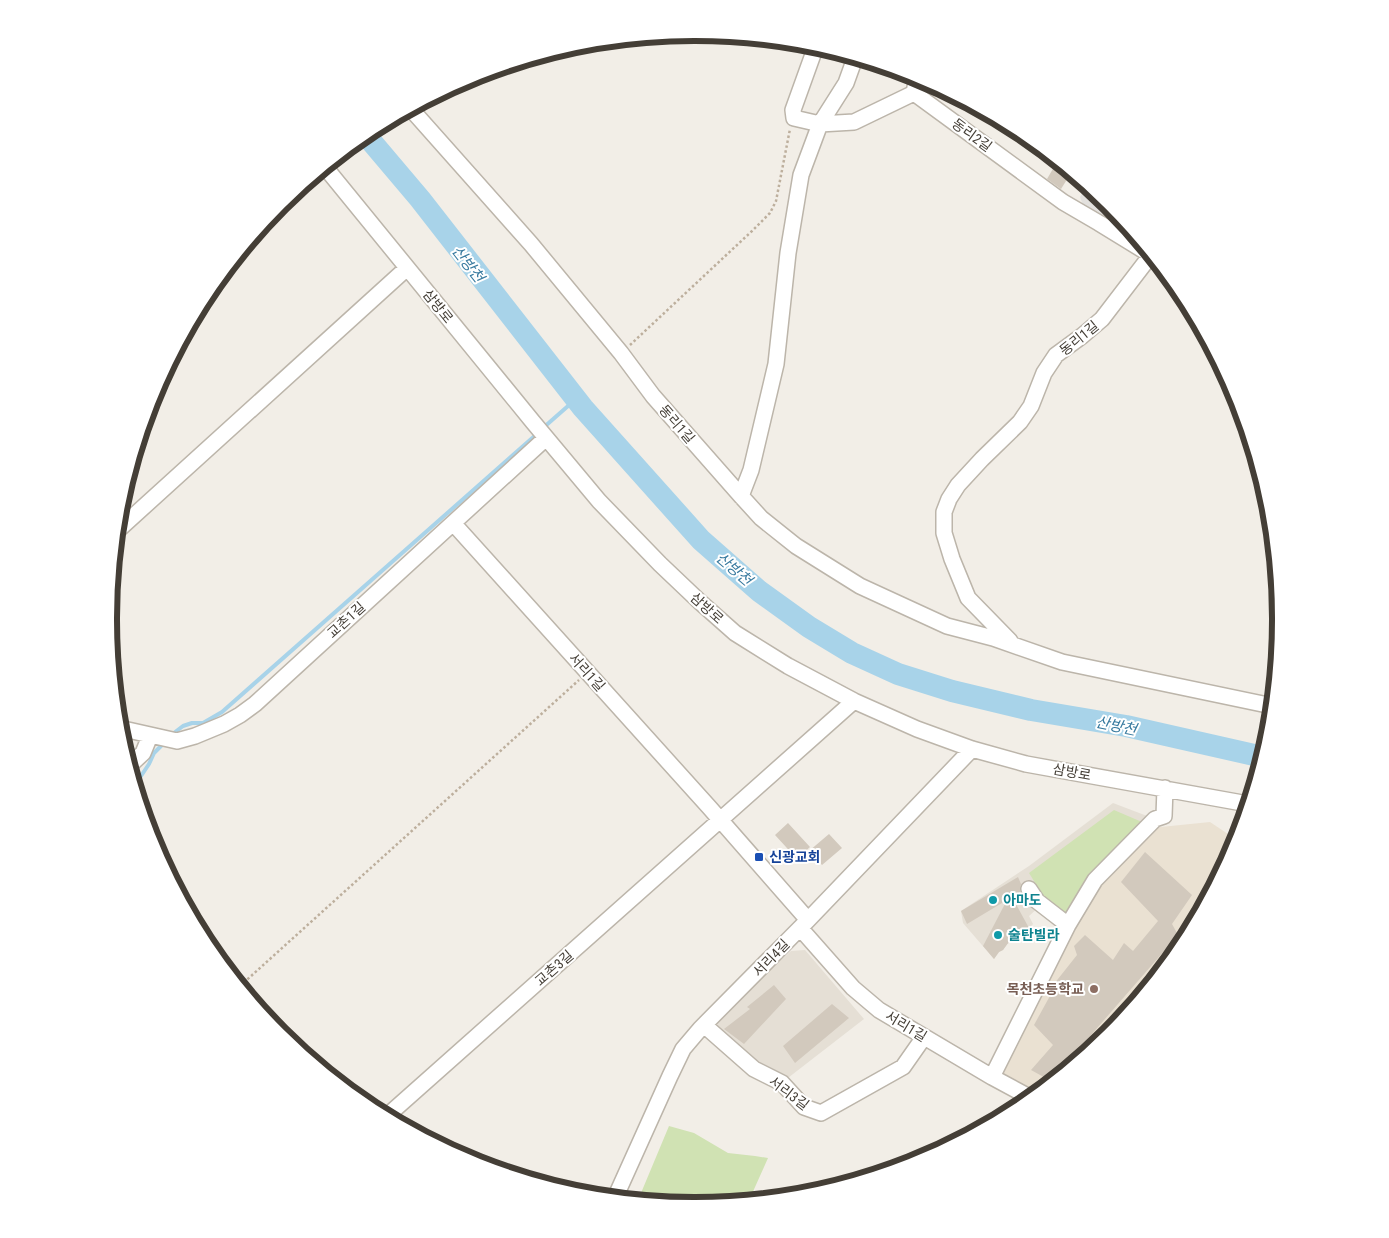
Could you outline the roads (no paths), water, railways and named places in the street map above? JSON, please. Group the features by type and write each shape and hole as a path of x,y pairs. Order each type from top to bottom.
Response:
{"street":[{"path":"813,54 793,110 794,118 820,124 854,122 914,93 916,85"},
{"path":"740,496 751,470 776,364 788,253 801,175 820,124 846,83 853,64"},
{"name":"동리2길","path":"914,93 1063,202 1135,245"},
{"name":"동리1길","path":"415,114 525,237 622,353 653,396 740,496 761,518 796,546 860,586 947,626 993,638 1062,662 1265,705"},
{"name":"삼방로","path":"329,172 546,438 606,508 660,564 736,633 788,666 854,702 917,730 972,749 1026,764 1243,803"},
{"name":"동리1길","path":"1014,646 968,598 952,560 944,533 944,512 949,499 958,485 982,458 1020,422 1031,406 1044,373 1056,355 1102,319 1147,260"},
{"path":"125,524 407,268"},
{"name":"교촌1길","path":"128,730 176,741 195,736 240,715 255,704 546,438"},
{"name":"서리1길","path":"453,524 721,820 853,988 879,1010 1023,1094"},
{"path":"721,820 854,702"},
{"path":"134,761 143,753 154,737"},
{"name":"서리4길","path":"617,1192 683,1049 704,1025 972,749"},
{"path":"992,1077 1068,925 1095,880 1155,819 1164,816 1164,788"},
{"name":"교촌3길","path":"393,1111 721,820"},
{"path":"1031,900 1068,925"},
{"name":"서리3길","path":"704,1025 754,1069 782,1083 804,1106 821,1113 903,1067 924,1037"}],"waterway":[{"name":"산방천","path":"371,141 420,199 583,408 701,540 759,591 809,627 852,653 898,674 952,691 1031,710 1126,726 1256,755"},
{"path":"543,428 576,399"},
{"path":"170,736 183,726 192,723 203,723 222,712 538,433"},
{"path":"139,778 154,753 164,743"}],"place":[{"name":"신광교회","path":"759,857"},
{"name":"아마도","path":"993,900"},
{"name":"술탄빌라","path":"998,935"},
{"name":"목천초등학교","path":"1094,989"}]}
